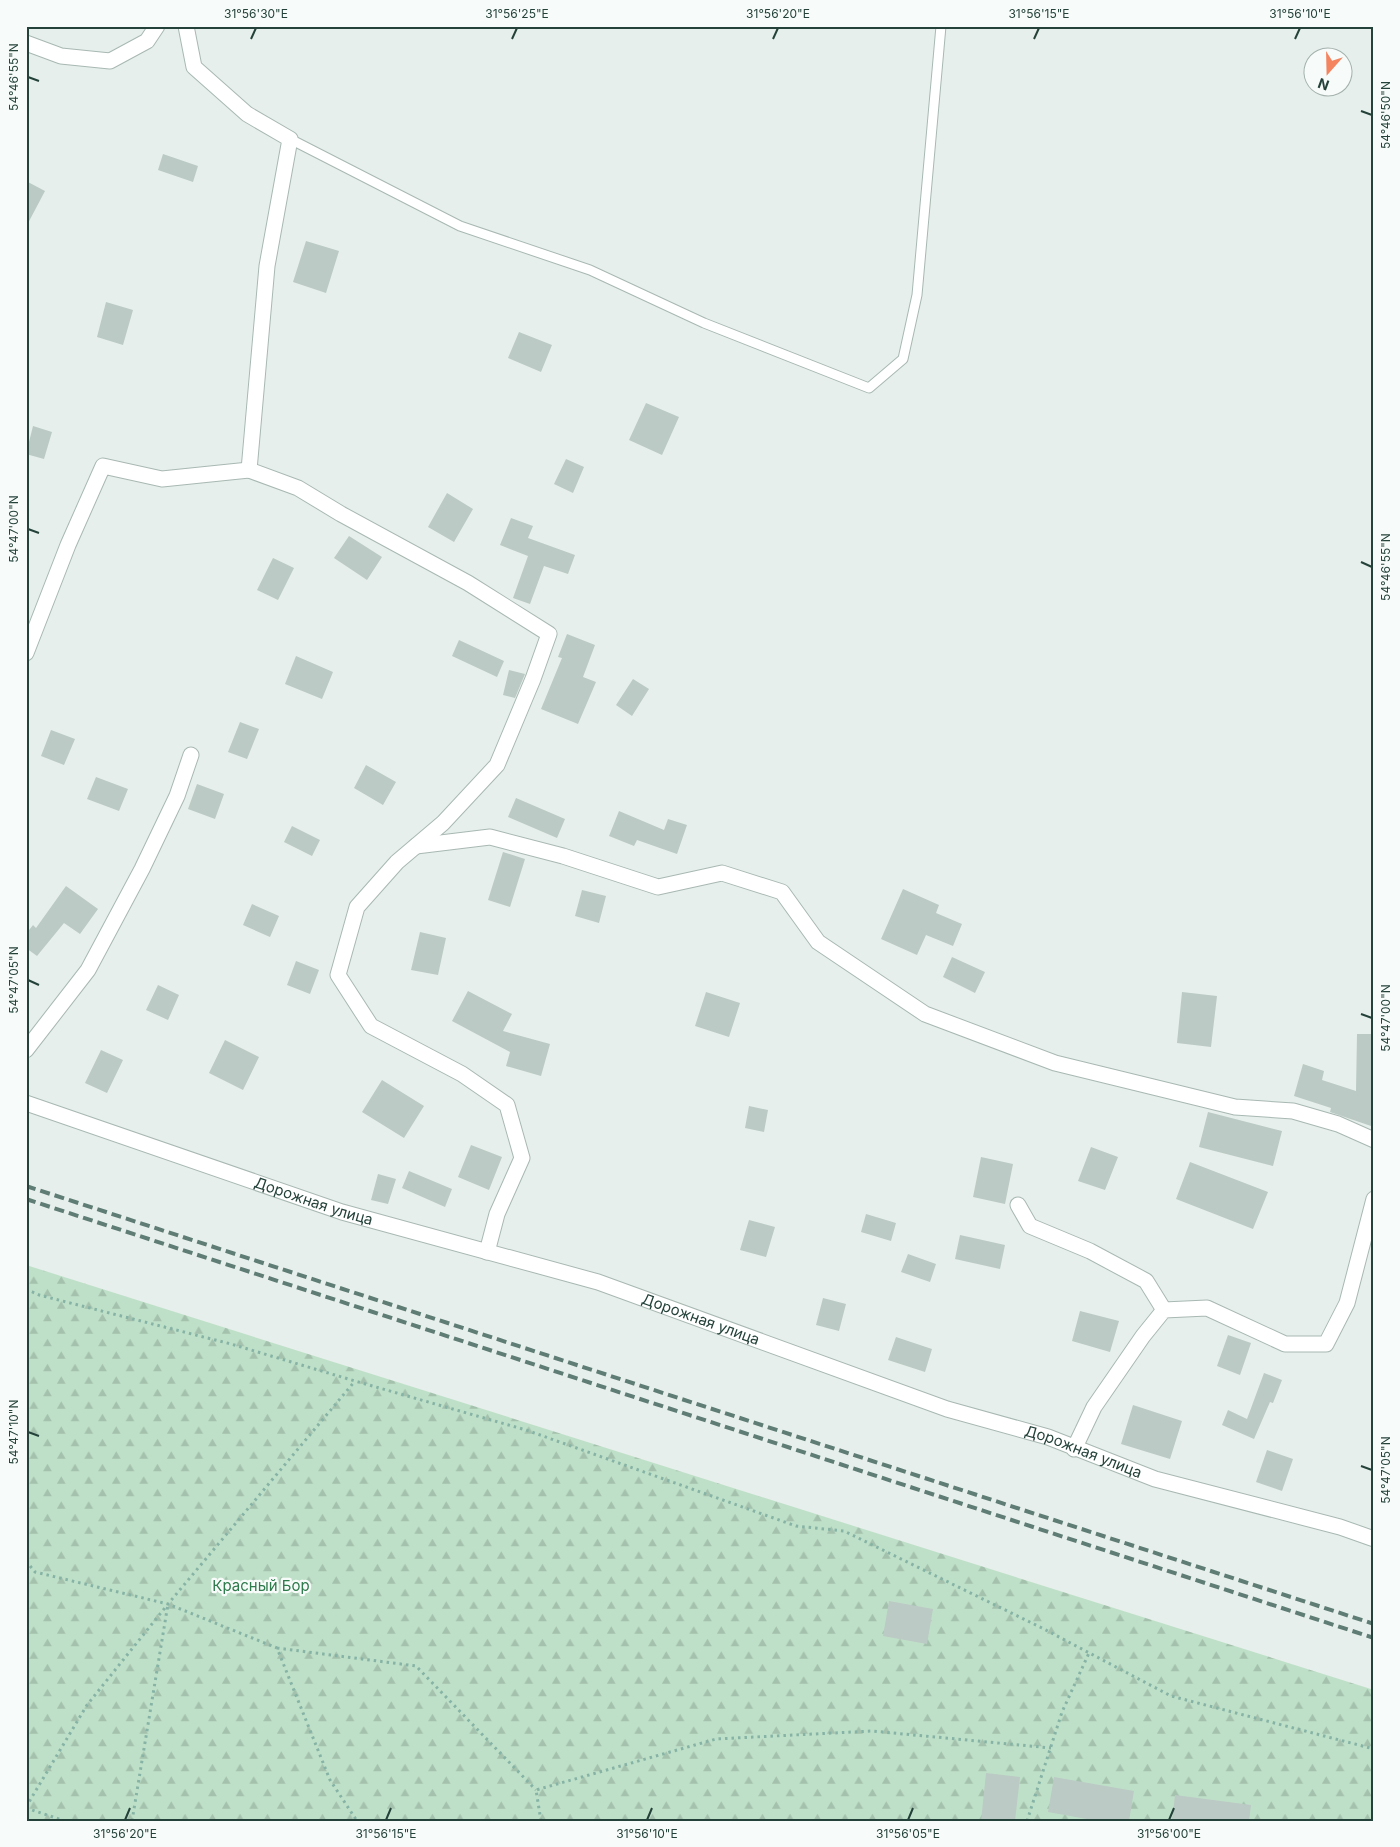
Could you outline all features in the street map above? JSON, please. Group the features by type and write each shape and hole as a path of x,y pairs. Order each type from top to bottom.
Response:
{"street":[{"path":"26,43 61,56 110,61 147,41 157,26"},
{"path":"186,26 194,66 247,114 290,139 267,266 249,470"},
{"path":"26,653 68,546 103,466 162,479 249,470 298,488 341,514 468,583 549,634 533,679 497,765 443,823 397,862 357,907 338,975 371,1026 462,1074 507,1105 522,1158 498,1214 487,1252"},
{"path":"26,1050 88,970 142,869 177,796 191,756"},
{"path":"416,846 490,837 563,856 658,887 722,874 782,892 818,942 925,1014 1055,1063 1235,1107 1293,1111 1338,1124 1374,1140"},
{"name":"Дорожная улица","path":"26,1103 342,1212 598,1282 947,1409 1048,1438 1155,1479 1340,1527 1374,1539"},
{"path":"1074,1448 1094,1407 1142,1336 1164,1310 1207,1308 1285,1344 1326,1344 1347,1303 1374,1199"},
{"path":"1018,1205 1030,1226 1090,1251 1146,1281 1164,1310"}],"lane":[{"path":"290,139 460,226 590,270 704,323 869,388 903,359 917,295 941,26"}],"path":[{"path":"26,1289 39,1295 231,1344 355,1382 526,1430 796,1526 844,1531 1171,1696 1374,1749"},
{"path":"65,1821 26,1807 87,1705 168,1604 355,1382"},
{"path":"26,1561 35,1572 168,1604 277,1648 416,1666 536,1790 541,1821"},
{"path":"132,1821 168,1604"},
{"path":"277,1648 330,1780 357,1821"},
{"path":"1026,1821 1062,1712 1089,1653"},
{"path":"536,1790 716,1739 872,1731 1051,1748"}],"green space":[{"name":"Красный Бор","path":"26,1265 1374,1690 1374,1821 26,1821"}],"building":[{"path":"163,154 198,166 193,182 158,170"},
{"path":"26,181 45,191 26,227"},
{"path":"306,241 339,251 326,293 293,282"},
{"path":"106,302 133,310 123,345 97,337"},
{"path":"519,332 552,345 541,372 508,358"},
{"path":"646,403 679,417 662,455 629,440"},
{"path":"33,426 52,432 44,459 26,454"},
{"path":"566,459 584,467 573,493 554,484"},
{"path":"447,493 473,509 454,542 428,527"},
{"path":"511,518 533,526 528,538 575,555 568,574 544,566 530,604 513,598 528,556 500,545"},
{"path":"349,536 382,557 367,580 334,558"},
{"path":"273,558 294,568 278,600 257,590"},
{"path":"567,634 595,645 583,677 596,682 578,724 541,709 562,658 558,657"},
{"path":"459,640 504,661 497,677 452,656"},
{"path":"296,656 333,672 322,699 285,684"},
{"path":"509,670 525,674 515,698 503,695"},
{"path":"633,679 649,689 632,716 616,705"},
{"path":"240,722 259,729 247,759 228,752"},
{"path":"51,730 75,739 64,765 41,756"},
{"path":"366,765 396,782 383,805 354,788"},
{"path":"96,777 128,789 119,811 87,799"},
{"path":"197,784 224,794 215,819 188,809"},
{"path":"516,798 565,819 557,838 508,817"},
{"path":"619,811 664,830 668,819 687,825 677,854 637,840 634,846 609,836"},
{"path":"292,826 320,840 312,856 284,842"},
{"path":"503,852 525,859 510,907 488,900"},
{"path":"66,886 98,909 80,934 64,923 37,956 26,948 26,934 33,925 36,928"},
{"path":"903,889 939,905 936,913 962,924 953,946 926,935 917,955 881,939"},
{"path":"582,890 606,896 599,923 575,916"},
{"path":"252,904 279,916 270,937 243,925"},
{"path":"420,932 446,938 438,975 411,970"},
{"path":"952,957 985,972 975,993 943,977"},
{"path":"296,961 319,970 310,994 287,985"},
{"path":"158,985 179,995 168,1020 146,1010"},
{"path":"468,991 512,1014 503,1031 550,1044 541,1076 506,1066 510,1052 452,1021"},
{"path":"706,992 740,1003 729,1037 695,1026"},
{"path":"1182,992 1217,996 1211,1047 1177,1043"},
{"path":"1357,1034 1374,1034 1374,1118 1371,1126 1330,1112 1331,1108 1294,1096 1303,1064 1324,1071 1322,1080 1356,1091"},
{"path":"225,1040 259,1057 243,1090 209,1073"},
{"path":"101,1050 123,1060 107,1093 85,1083"},
{"path":"382,1080 424,1106 404,1138 362,1112"},
{"path":"749,1106 768,1110 764,1132 745,1128"},
{"path":"1208,1112 1282,1131 1273,1166 1199,1147"},
{"path":"471,1145 502,1157 489,1190 458,1177"},
{"path":"1091,1147 1118,1157 1105,1190 1078,1181"},
{"path":"981,1157 1013,1164 1005,1204 973,1197"},
{"path":"1190,1162 1268,1192 1253,1229 1176,1199"},
{"path":"409,1171 452,1189 445,1207 402,1188"},
{"path":"378,1174 396,1179 388,1204 371,1200"},
{"path":"866,1214 896,1223 891,1241 861,1232"},
{"path":"749,1220 775,1227 766,1257 740,1250"},
{"path":"960,1235 1005,1245 1000,1269 955,1259"},
{"path":"908,1254 936,1264 930,1282 901,1272"},
{"path":"823,1298 846,1304 839,1331 816,1325"},
{"path":"1080,1311 1119,1321 1110,1352 1072,1341"},
{"path":"1228,1335 1251,1343 1240,1375 1217,1366"},
{"path":"896,1337 932,1349 925,1372 888,1360"},
{"path":"1264,1373 1282,1380 1273,1403 1270,1402 1254,1439 1222,1425 1228,1410 1247,1419"},
{"path":"1133,1405 1182,1421 1170,1459 1121,1444"},
{"path":"1267,1450 1293,1459 1282,1491 1256,1482"},
{"path":"889,1601 933,1609 927,1644 883,1636"},
{"path":"986,1773 1020,1777 1015,1821 981,1821"},
{"path":"1054,1777 1134,1791 1129,1821 1098,1821 1048,1812"},
{"path":"1175,1795 1251,1805 1249,1821 1172,1821"}],"railway":[{"path":"26,1186 1374,1624"},
{"path":"26,1199 1374,1638"}]}
